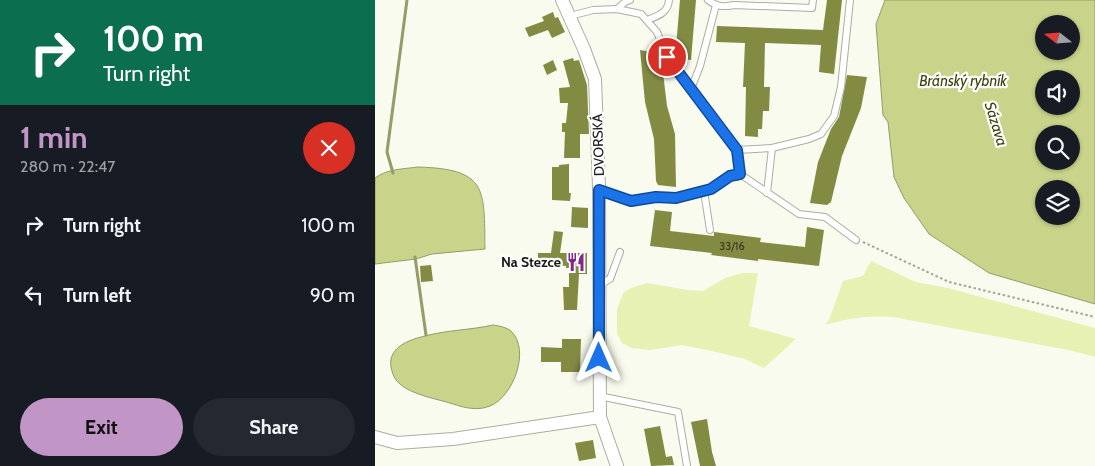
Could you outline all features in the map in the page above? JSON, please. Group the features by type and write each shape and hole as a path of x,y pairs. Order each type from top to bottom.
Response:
{"street":[{"name":"DVORSKÁ","path":"562,0 595,79 599,190 600,417 617,466"},
{"path":"375,438 397,443 453,439 600,417"}],"lane":[{"path":"617,9 630,0"},
{"path":"647,20 662,15 669,4 669,0"},
{"path":"708,0 723,7 735,5 812,8 813,0"},
{"path":"737,150 772,148 809,139 821,134 834,116 841,87 850,0"},
{"path":"691,89 700,66 716,5"},
{"path":"570,16 593,10 617,9 641,14 657,32 667,57 737,150 740,174"},
{"path":"767,193 772,148"},
{"path":"599,190 631,201 656,197 676,198 711,189 730,176 740,174 799,214 825,217 857,240"},
{"path":"704,191 710,230"},
{"path":"599,285 609,279 620,252"},
{"path":"599,396 678,412 687,466"}],"path":[{"path":"857,240 949,282 1095,317"}],"shaded area":[{"path":"871,261 916,282 948,288 1095,328 1095,357 1073,351 893,317 875,316 825,325 829,320 843,281 863,276"},
{"path":"742,273 758,273 749,326 796,339 764,368 745,359 682,345 650,350 631,348 622,343 617,334 617,309 623,293 631,288 647,283 703,291 725,278"}],"water":[{"name":"Bránský rybník","path":"885,0 1095,0 1095,304 989,273 929,234 904,198 894,177 888,122 883,115 876,24"},
{"path":"418,167 458,172 470,178 477,186 482,197 484,211 485,249 432,254 416,259 375,264 375,178 390,171"},
{"path":"493,325 511,331 517,339 519,361 517,372 506,393 490,406 476,409 467,408 425,396 405,388 394,377 391,363 392,357 395,351 405,343 433,334"}],"building":[{"path":"680,0 696,0 691,60 675,58"},
{"path":"827,0 842,0 834,74 819,72 821,45 765,43 764,87 770,87 769,111 763,111 762,129 758,129 758,137 745,136 746,87 743,87 745,43 716,42 717,26 823,30"},
{"path":"553,12 555,18 558,17 565,32 552,38 548,30 529,37 525,28 544,21 542,17"},
{"path":"640,50 652,52 652,55 661,56 667,106 675,134 676,187 658,185 656,181 654,139 645,102"},
{"path":"573,58 574,61 579,60 587,85 589,134 580,134 580,158 564,158 565,132 562,132 562,123 566,123 568,103 560,103 559,88 570,87 563,61"},
{"path":"553,60 557,70 547,75 543,65"},
{"path":"847,75 867,77 861,108 842,156 831,202 827,205 810,203 818,162 831,129 839,117"},
{"path":"569,164 570,201 552,200 552,167"},
{"path":"572,207 588,208 588,228 571,227"},
{"path":"655,210 672,212 670,231 714,236 714,232 761,238 760,242 805,247 807,227 824,230 819,266 758,259 758,261 711,255 712,253 650,246"},
{"path":"554,231 563,232 560,253 587,253 587,274 579,274 577,310 564,310 563,287 569,287 569,268 538,263 538,253 551,253"},
{"path":"431,265 433,281 421,282 420,266"},
{"path":"562,339 581,339 580,372 561,372 561,362 541,362 541,347 562,348"},
{"path":"707,419 716,466 700,466 691,422"},
{"path":"660,426 666,457 672,456 674,465 651,466 644,429"},
{"path":"593,440 596,458 579,461 575,443"}],"waterway":[{"path":"393,173 387,152 407,0"},
{"path":"415,257 426,335"}],"place":[{"name":"Na Stezce","path":"576,262"}],"route":[{"path":"599,358 599,190 631,201 656,197 676,198 711,189 730,176 740,174 737,150 667,57"}],"water label":[{"name":"Sázava","path":"996,124"}]}
